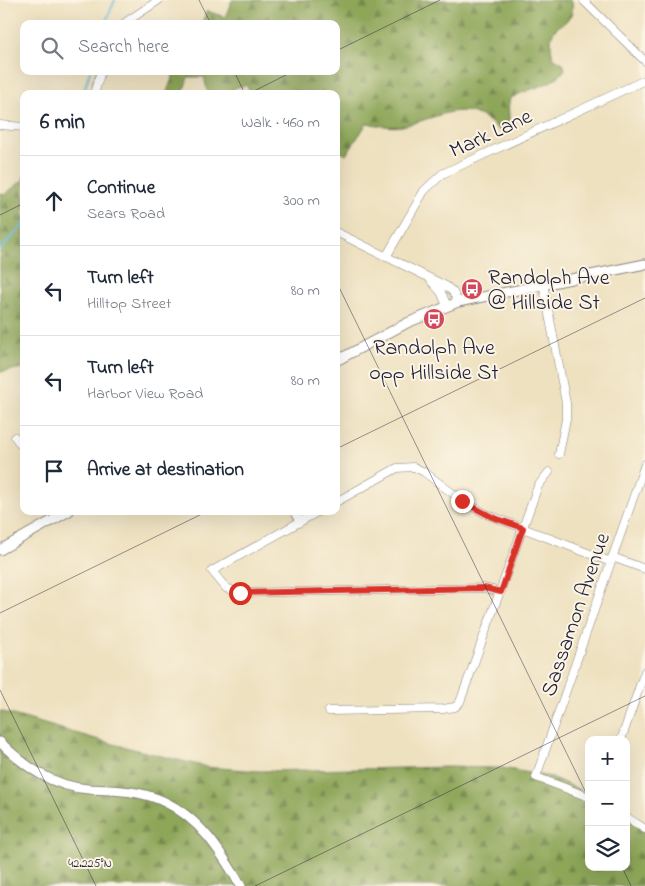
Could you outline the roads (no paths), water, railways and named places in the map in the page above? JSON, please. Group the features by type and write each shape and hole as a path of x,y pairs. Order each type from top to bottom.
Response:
{"main road":[{"path":"340,360 402,325 458,302 645,264"},
{"path":"0,550 62,515"},
{"path":"0,742 27,767 58,782 88,789 135,792 173,807 194,822 208,836 241,886"}],"street":[{"path":"129,20 159,0"},
{"path":"584,1 645,61"},
{"path":"95,90 100,75"},
{"name":"Mark Lane","path":"386,257 424,191 442,174 645,80"},
{"path":"0,126 20,127"},
{"path":"340,234 450,289 458,302"},
{"path":"427,277 439,289 447,306"},
{"path":"543,284 566,403 566,419 559,454"},
{"path":"15,437 20,444"},
{"name":"Sassamon Avenue","path":"585,795 536,777 645,464"},
{"path":"340,500 397,468 411,467 422,470 474,508 611,560 645,569"},
{"path":"329,711 443,709 455,707 464,696 538,486 549,472"},
{"path":"296,515 300,522"},
{"path":"312,515 212,571 226,588 243,594 484,588 501,592"},
{"path":"622,736 645,671"},
{"path":"630,820 645,829"}],"waterway":[{"path":"107,20 115,0"},
{"path":"84,90 89,75"},
{"path":"0,250 20,228"}],"place":[{"name":"Randolph Ave @ Hillside St","path":"472,289"},
{"name":"Randolph Ave opp Hillside St","path":"434,319"}]}
